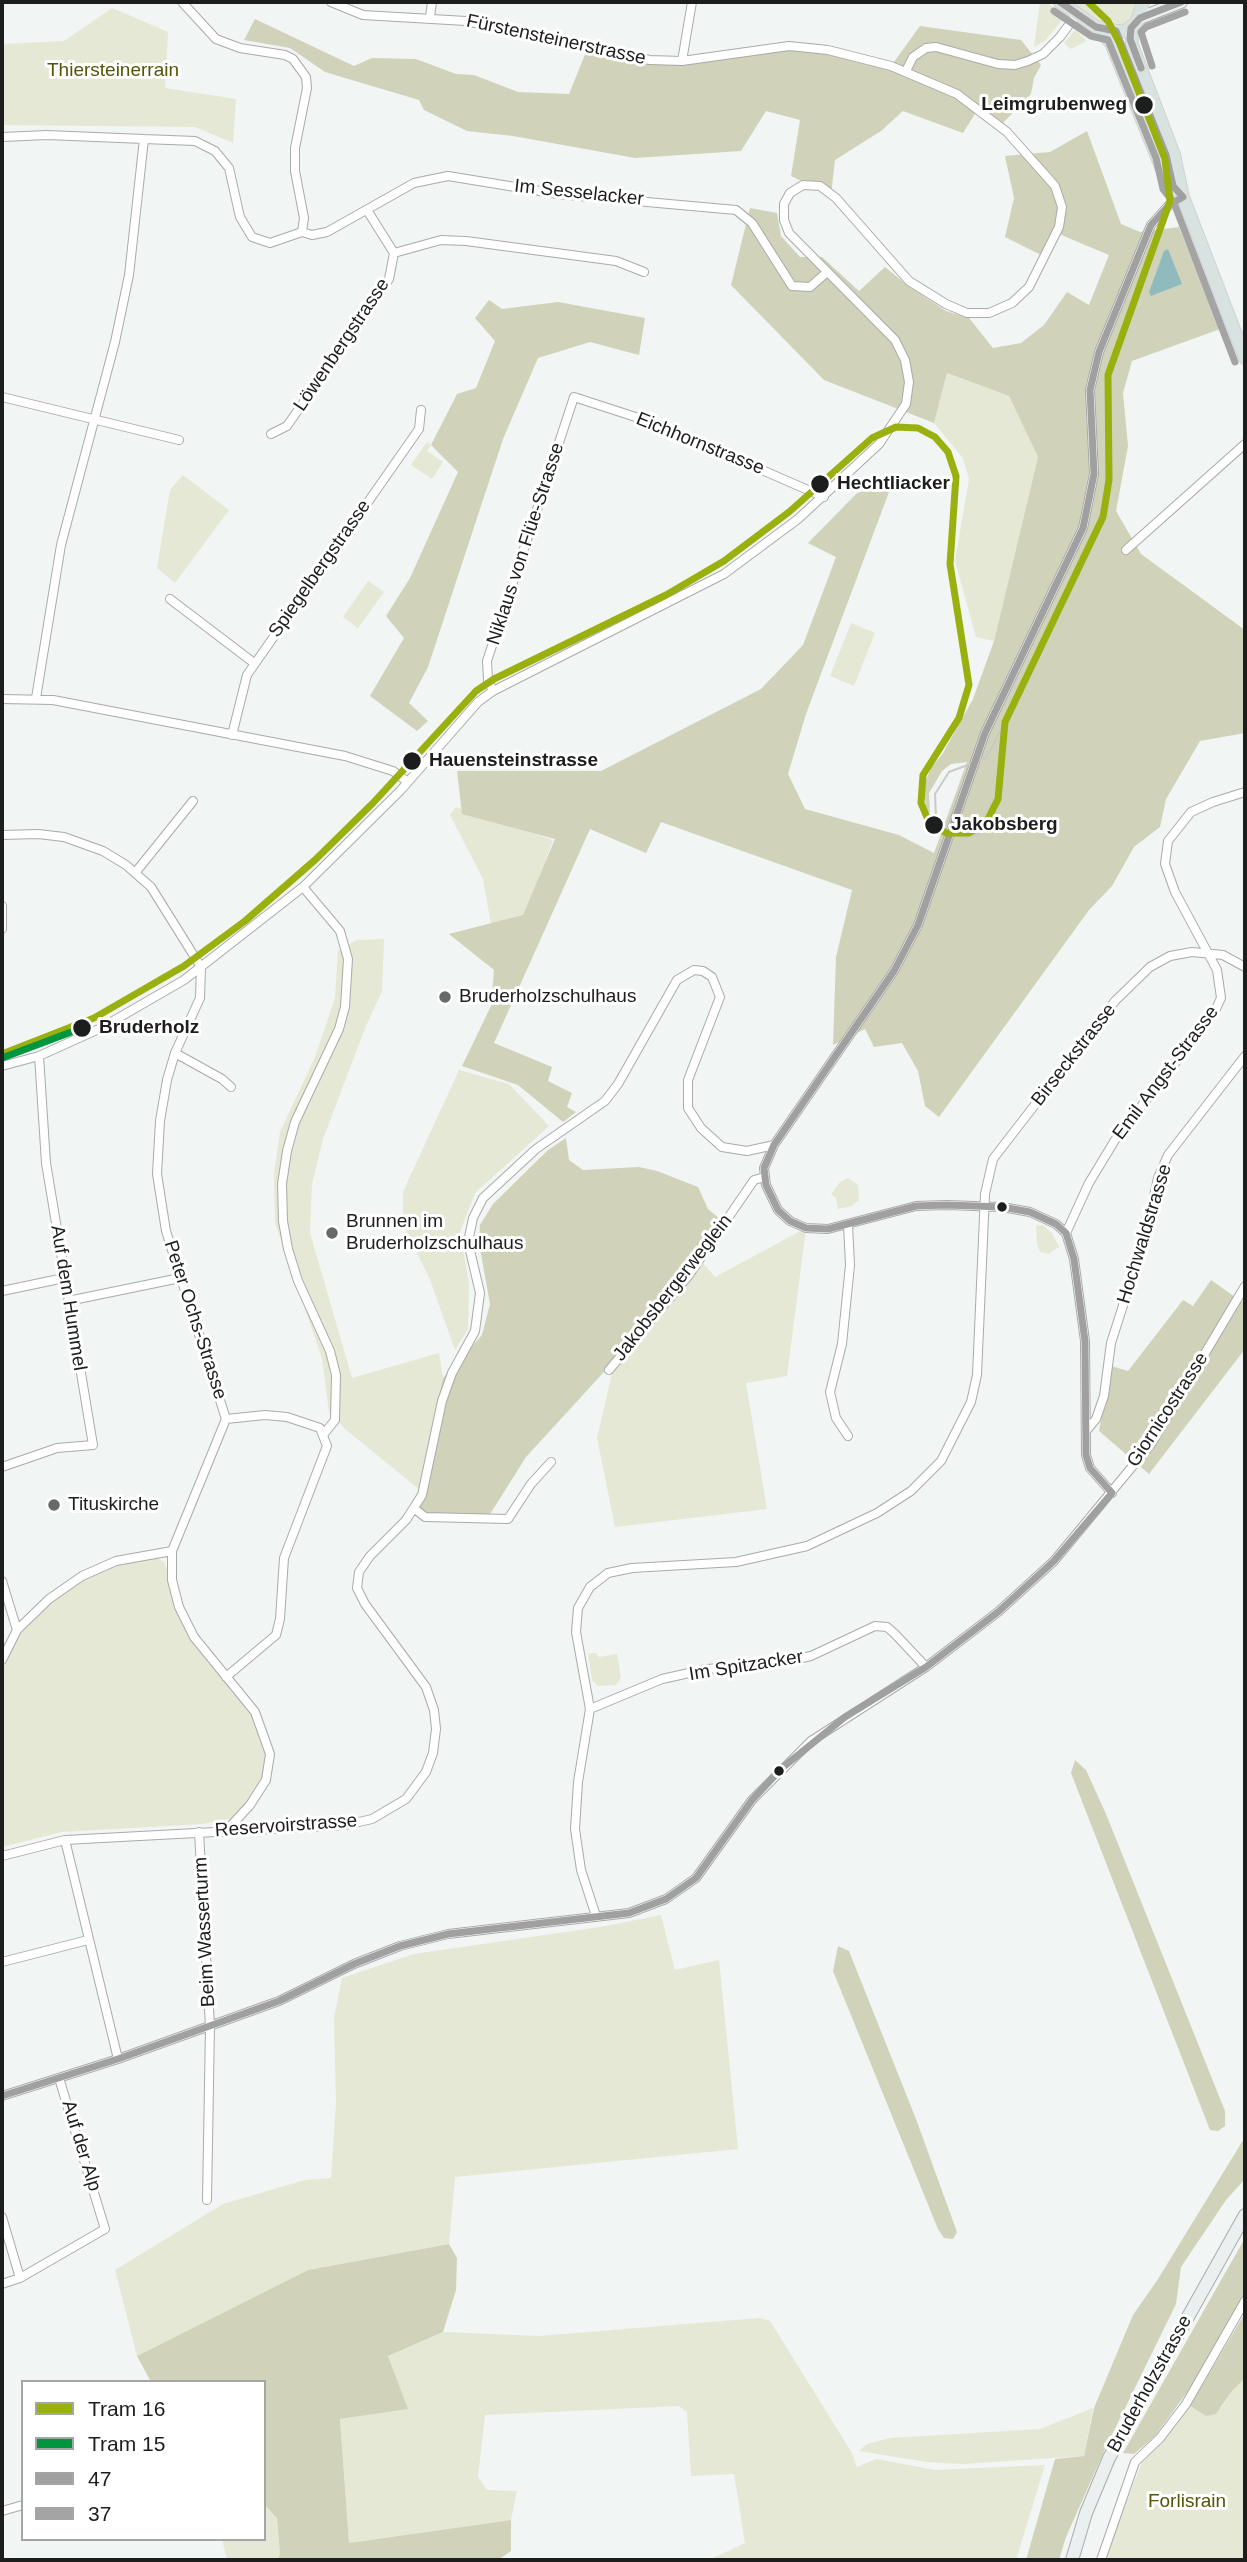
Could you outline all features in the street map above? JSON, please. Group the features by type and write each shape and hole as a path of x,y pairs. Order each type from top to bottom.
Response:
{"main road":[{"path":"1059,2 1096,27 1111,43 1161,167 1183,197"},
{"path":"1143,2 1135,23 1132,45 1174,155 1183,197 1245,358"},
{"path":"1096,27 1116,32 1181,2"},
{"name":"Bruderholzstrasse","path":"1072,2560 1086,2513 1109,2458 1245,2215"}],"street":[{"path":"2,137 47,135 195,142 215,151 229,168 242,223 252,237 270,243 302,232 304,218 295,148 307,88 306,76 293,59 285,55 240,48 216,39 182,2"},
{"name":"Fürstensteinerstrasse","path":"331,2 363,15 466,21 650,60 682,61 789,46 828,50 906,71"},
{"path":"430,17 432,2"},
{"path":"682,61 692,2"},
{"path":"2,1066 39,1056 134,1010 201,967 303,887 408,782 478,702 493,691 701,587 762,548 824,497 890,431 906,404 909,382 905,360 895,340 789,233 784,220 784,204 790,193 803,185 820,186 836,198 909,281 946,304 967,313 989,313 1012,303 1030,286 1056,236 1062,207 1055,186 1042,169 985,113 957,94 906,71 918,51 936,47 998,64 1015,65 1028,61 1043,54 1077,14"},
{"path":"36,698 61,545 95,419 129,275 144,139"},
{"name":"Im Sesselacker","path":"302,232 312,235 327,232 414,183 433,176 449,176 558,194 736,210 752,223 792,286 810,287 826,273"},
{"path":"1112,1493 1090,1468 1086,1430 1085,1341 1074,1259 1066,1233 1047,1218 985,1205 916,1206 828,1229 806,1227 790,1221 770,1196 765,1177 766,1159 774,1145 894,971 918,925 985,733 1083,528 1094,474 1090,390 1099,352 1151,225 1169,205 1183,197"},
{"name":"Löwenbergstrasse","path":"271,434 287,426 389,279 394,253 367,210"},
{"path":"394,253 441,240 466,241 616,261 644,272"},
{"path":"2,397 179,440"},
{"name":"Eichhornstrasse","path":"573,397 654,423 824,497"},
{"name":"Niklaus von Flüe-Strasse","path":"493,691 488,680 487,661 573,397"},
{"name":"Spiegelbergstrasse","path":"232,735 241,690 254,663 419,429 421,410"},
{"path":"1126,550 1245,444"},
{"path":"170,599 254,663"},
{"path":"2,699 36,698 345,756 393,771 408,782"},
{"name":"Emil Angst-Strasse","path":"1066,1233 1088,1183 1115,1140 1214,1013 1221,998 1222,986 1209,953 1175,892 1165,864 1168,841 1192,813 1213,802 1245,792"},
{"path":"135,873 193,801"},
{"path":"2,835 38,834 64,837 103,851 151,887 201,967"},
{"path":"303,887 340,931 348,960 345,1007 338,1029 295,1122 282,1184 283,1221 288,1249 298,1281 330,1350 336,1375 335,1420 324,1434"},
{"path":"2,906 2,929"},
{"path":"1209,953 1223,955 1245,967"},
{"name":"Birseckstrasse","path":"596,1916 581,1870 575,1829 578,1782 590,1709 576,1632 578,1608 590,1587 608,1573 632,1568 736,1562 807,1546 877,1513 911,1491 941,1461 968,1411 977,1375 985,1205 993,1159 1115,1001 1150,967 1170,956 1209,953"},
{"name":"Peter Ochs-Strasse","path":"201,967 200,998 174,1053 159,1121 157,1174 166,1231 226,1419 172,1551 172,1580 178,1607 194,1637 255,1712 270,1754 266,1780 250,1805 226,1831"},
{"name":"Reservoirstrasse","path":"2,1856 65,1840 346,1825 372,1819 406,1800 426,1772 436,1729 426,1687 365,1604 357,1588 359,1572 370,1556 415,1509 422,1495 442,1401 475,1331 480,1312 480,1293 468,1242 472,1218 483,1198 536,1149 605,1101 677,980 684,974 703,971 712,977 720,991 688,1080 688,1108 701,1128 722,1147 747,1151 774,1145"},
{"path":"174,1053 222,1079 231,1087"},
{"name":"Auf dem Hummel","path":"2,1467 57,1448 93,1445 46,1163 39,1056"},
{"name":"Hochwaldstrasse","path":"1086,1430 1096,1419 1104,1396 1111,1343 1144,1240 1157,1178 1168,1155 1245,1056"},
{"name":"Jakobsbergerweglein","path":"609,1370 689,1275 754,1180 765,1177"},
{"path":"848,1225 850,1265 842,1344 830,1392 836,1418 848,1436"},
{"path":"2,1291 64,1278"},
{"path":"68,1300 180,1278"},
{"name":"Giornicostrasse","path":"2,2096 118,2059 279,2001 354,1964 400,1946 449,1934 629,1913 666,1899 696,1878 752,1800 782,1768 845,1717 926,1667 998,1612 1045,1569 1152,1444 1245,1286"},
{"path":"226,1419 265,1415 287,1417 314,1426 324,1434 327,1446 284,1558 280,1619 276,1635 226,1677"},
{"path":"415,1509 425,1517 508,1519 551,1462"},
{"path":"2,1660 17,1630 48,1599 82,1576 116,1561 172,1551"},
{"path":"2,1581 17,1630"},
{"name":"Im Spitzacker","path":"590,1709 662,1679 707,1669 779,1663 811,1656 875,1626 887,1628 895,1634 926,1667"},
{"name":"Beim Wasserturm","path":"199,1832 210,2026 207,2200"},
{"path":"65,1840 118,2059"},
{"path":"2,1962 88,1940"},
{"name":"Auf der Alp","path":"20,2278 105,2229 60,2078"},
{"path":"2,2217 20,2278 2,2284"},
{"path":"1101,2560 1135,2462 1160,2438 1186,2404 1245,2301"},
{"path":"2,2511 21,2506"}],"green space":[{"path":"1040,2 1046,2 1062,14 1063,19 1045,41 1034,47"},
{"path":"1070,2 1138,2 1131,21 1120,27 1105,24"},
{"name":"Thiersteinerrain","path":"112,8 168,32 165,88 236,99 233,143 195,127 2,125 2,44 64,41"},
{"path":"255,19 354,66 372,58 416,59 456,74 474,75 518,92 569,94 588,47 650,60 789,46 891,66 920,26 1021,40 1041,65 1034,78 1031,94 1000,126 978,109 963,133 903,111 881,131 835,160 831,195 791,176 800,120 766,111 741,151 635,158 513,136 467,131 424,110 419,100 325,72 290,48 244,40"},
{"path":"1075,30 1087,41 1071,49 1064,43"},
{"path":"1087,131 1121,224 1140,232 1179,227 1220,329 1132,361 1123,393 1128,446 1116,511 1141,554 1245,630 1245,733 1200,741 1166,799 1160,827 1134,847 1112,886 1089,910 939,1117 925,1106 918,1071 902,1043 874,1047 865,1029 833,1045 836,957 852,890 661,822 646,853 590,829 494,1043 552,1067 548,1081 572,1093 567,1107 576,1112 563,1122 518,1085 462,1066 491,1006 494,970 449,934 523,915 555,839 462,814 457,771 601,771 761,689 803,645 836,557 808,543 857,493 892,484 806,714 788,774 805,809 899,835 934,853 967,762 951,764 942,771 929,793 930,812 926,811 924,785 931,768 943,753 973,699 994,641 1038,457 1009,396 947,373 934,423 824,380 731,285 750,208 777,213 781,236 800,257 822,257 859,291 885,267 946,311 969,318 993,348 1021,343 1044,325 1067,292 1089,305 1109,255 1052,231 1041,255 1005,237 1014,198 1005,156 1050,152"},
{"path":"489,300 502,309 558,302 645,318 639,355 590,342 538,358 503,439 428,667 409,703 428,721 417,731 370,696 404,638 386,616 410,578 458,472 431,445 457,394 476,388 495,341 475,318"},
{"path":"947,373 1009,396 1038,457 994,641 976,637 955,561 969,479 963,458 934,423"},
{"path":"427,442 431,445 427,451 443,462 432,479 411,465"},
{"path":"183,475 229,510 175,583 157,568 170,490"},
{"path":"368,581 384,592 358,628 343,617"},
{"path":"851,623 875,633 854,686 830,676"},
{"path":"456,807 553,840 520,930 493,936 483,879 450,815"},
{"path":"384,939 382,991 323,1139 312,1184 310,1233 352,1378 439,1353 443,1378 420,1490 345,1429 329,1412 322,1358 275,1223 274,1174 280,1132 315,1057 335,998 338,951 357,940"},
{"path":"459,1070 509,1084 549,1126 475,1193 460,1232 469,1283 468,1329 455,1350 429,1277 403,1225 403,1192"},
{"path":"566,1138 569,1160 583,1170 639,1167 657,1171 698,1187 708,1209 721,1220 687,1270 614,1361 526,1457 487,1519 425,1517 415,1509 443,1378 482,1335 490,1304 479,1243 480,1225 493,1204 548,1150"},
{"path":"848,1178 858,1185 859,1200 852,1206 838,1209 836,1198 831,1194 840,1182"},
{"path":"1042,1225 1052,1233 1059,1247 1048,1254 1040,1252 1037,1243 1036,1226"},
{"path":"806,1228 787,1376 746,1383 767,1509 615,1527 597,1438 613,1369 702,1262 715,1277"},
{"path":"1211,1280 1242,1302 1245,1298 1245,1349 1149,1474 1099,1431 1111,1366 1128,1371 1183,1300 1193,1306"},
{"path":"149,1553 164,1562 194,1637 255,1712 270,1754 266,1780 236,1818 202,1824 61,1832 2,1847 2,1660 17,1630 82,1576"},
{"path":"596,1653 599,1657 617,1654 621,1677 616,1685 598,1686 592,1680 588,1654"},
{"path":"1075,1760 1086,1770 1106,1814 1225,2111 1225,2126 1218,2131 1210,2130 1071,1773"},
{"path":"661,1915 675,1970 719,1960 738,2149 455,2177 449,2244 308,2270 137,2356 115,2270 223,2204 305,2180 331,2178 336,2104 334,2018 342,1978 414,1954 600,1927"},
{"path":"838,1946 849,1951 916,2119 957,2232 953,2239 944,2238 938,2229 833,1971"},
{"path":"1245,2137 1245,2179 1226,2200 1181,2267 1176,2304 1106,2447 1066,2537 1059,2560 1026,2560 1055,2459 1084,2456 1094,2408 1133,2315"},
{"path":"1245,2238 1245,2295 1198,2377 1155,2436 1134,2454 1123,2453"},
{"path":"449,2244 457,2258 456,2290 443,2332 388,2356 408,2409 340,2419 349,2543 511,2520 511,2551 498,2560 278,2560 280,2554 277,2518 266,2506 266,2380 150,2380 137,2356 308,2270"},
{"path":"1245,2313 1245,2378 1216,2414 1206,2416 1190,2406"},
{"path":"760,2318 770,2321 852,2453 857,2467 876,2459 935,2470 1045,2465 1016,2560 709,2560 745,2543 734,2474 691,2476 687,2412 679,2406 485,2415 478,2477 487,2490 517,2491 511,2520 349,2543 340,2419 407,2409 388,2356 443,2332 539,2336"},
{"name":"Forlisrain","path":"1245,2378 1245,2560 1104,2560 1144,2457 1190,2406 1206,2416 1222,2407 1232,2391"},
{"path":"1093,2408 1084,2456 962,2464 927,2462 859,2451 867,2444 890,2438 1040,2429"},
{"path":"266,2506 277,2518 280,2555 278,2560 227,2560 222,2541 266,2541"}],"water":[{"path":"1168,249 1182,284 1151,296 1149,292 1164,251"}],"tram line":[{"name":"16","path":"2,1054 94,1018 184,966 245,921 315,860 373,803 476,691 494,679 666,595 724,561 789,512 872,438 896,427 918,428 935,437 948,452 956,476 950,564 969,685 959,718 923,775 921,803 929,822 946,833 969,833 986,823 998,799 1005,722 1103,517 1109,480 1108,375 1170,201 1165,159 1119,42 1108,21 1088,2"},
{"path":"982,833 965,838 947,832 936,817 935,794 949,772 986,758 1007,718"},
{"name":"15","path":"2,1058 82,1028"}],"transit line":[{"name":"47","path":"1060,2 1096,27 1116,31 1166,155 1173,186 1183,197"},
{"name":"47","path":"1141,68 1130,39 1131,28 1140,18 1181,2"},
{"name":"37","path":"1054,11 1091,36 1108,40 1156,158 1163,189 1174,203 1235,362"},
{"name":"37","path":"1152,66 1141,32 1146,27 1185,12"},
{"name":"47","path":"1112,1493 1090,1468 1086,1455 1085,1341 1074,1259 1066,1233 1056,1224 1030,1212 1002,1207 947,1205 916,1206 828,1229 806,1228 790,1221 778,1210 766,1185 764,1168 774,1145 894,971 918,925 985,733 1083,528 1094,474 1090,390 1099,352 1151,225 1169,205 1183,197"},
{"name":"47","path":"2,2096 118,2059 279,2001 354,1964 400,1946 448,1934 629,1913 666,1899 696,1878 752,1800 782,1768 845,1717 926,1667 998,1612 1054,1561 1112,1493"}],"place":[{"name":"Leimgrubenweg","path":"1144,105"},
{"name":"Hechtliacker","path":"820,484"},
{"name":"Hauensteinstrasse","path":"412,761"},
{"name":"Jakobsberg","path":"934,825"},
{"name":"Bruderholzschulhaus","path":"445,997"},
{"name":"Bruderholz","path":"82,1028"},
{"name":"Brunnen im Bruderholzschulhaus","path":"332,1233"},
{"name":"Tituskirche","path":"54,1505"}]}
